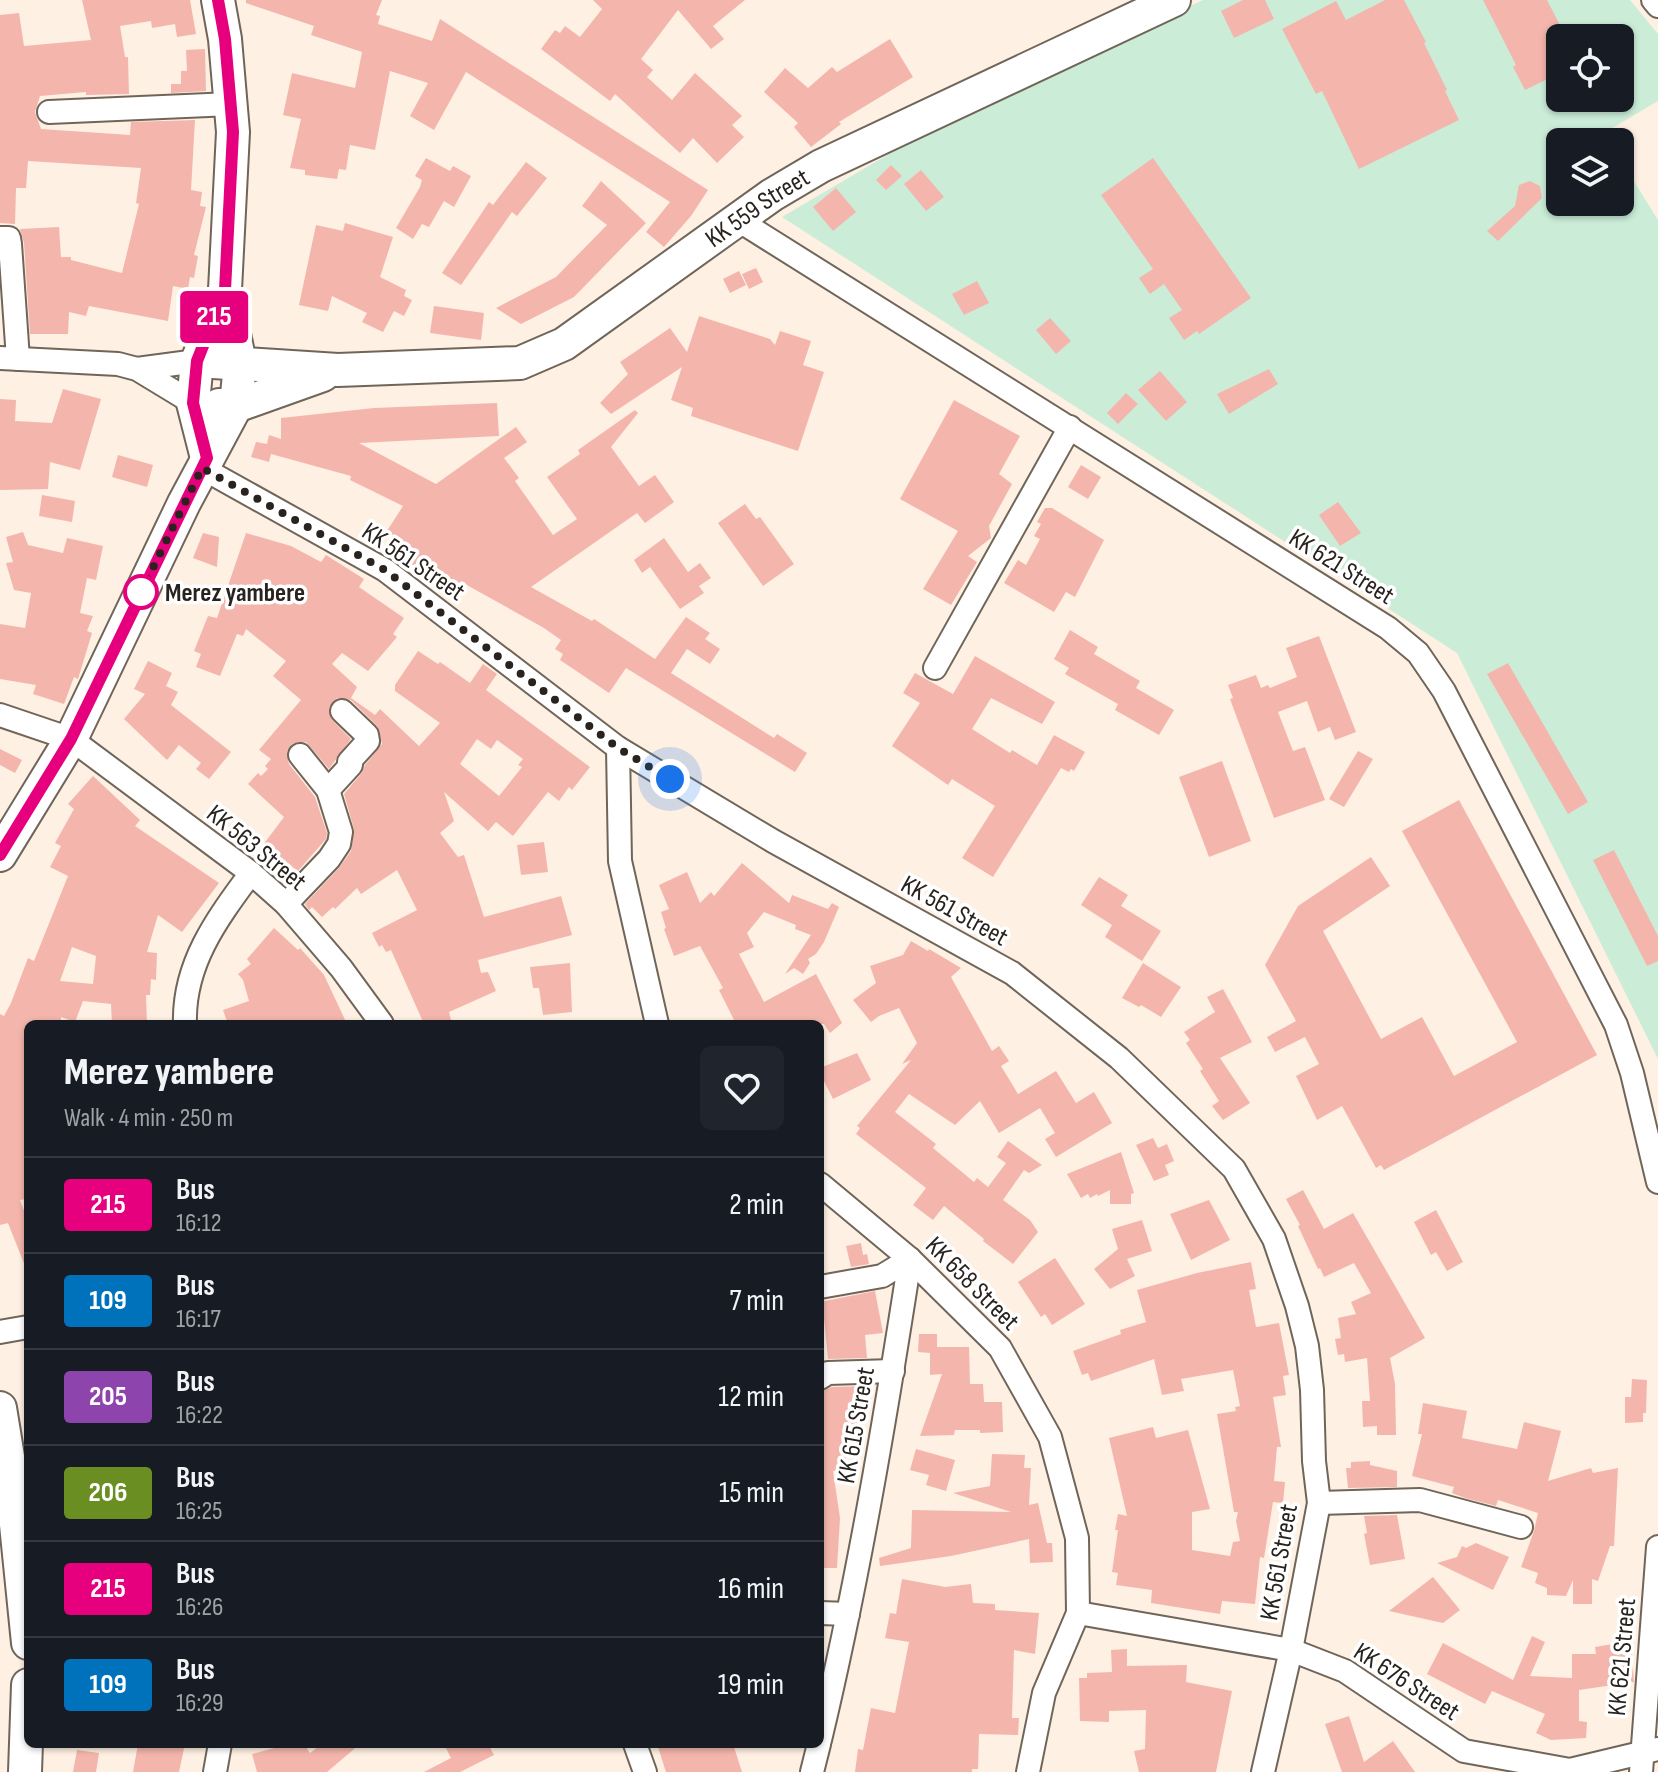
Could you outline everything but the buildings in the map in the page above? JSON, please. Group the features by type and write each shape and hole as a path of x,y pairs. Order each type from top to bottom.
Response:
{"main road":[{"path":"0,855 71,739 204,463 236,406 240,363 225,290 233,132 218,0"},
{"name":"KK 559 Street","path":"197,361 338,370 520,363 564,344 772,195 821,166 1174,0"},
{"path":"204,463 193,403 197,361 225,290"},
{"name":"KK 559 Street","path":"193,403 236,406 338,370"},
{"path":"0,1408 5,1479 24,1614"},
{"path":"25,1772 26,1748"}],"street":[{"path":"1653,0 1658,6"},
{"path":"49,112 231,104"},
{"name":"KK 621 Street","path":"738,220 1388,628 1418,653 1444,691 1616,1025 1632,1073 1658,1182"},
{"path":"0,238 9,238 10,244 9,359 118,364 137,369 193,403"},
{"path":"137,369 197,361"},
{"path":"935,668 1070,427"},
{"name":"KK 561 Street","path":"204,463 385,570 618,748 773,841 1012,973 1119,1058 1234,1169 1274,1239 1297,1306 1307,1346 1312,1390 1319,1503 1291,1650 1263,1772"},
{"path":"328,790 368,741 367,735 342,711"},
{"name":"KK 563 Street","path":"0,715 71,739 251,873 286,904 341,968 379,1020"},
{"path":"618,748 620,861 656,1020"},
{"path":"286,904 329,859 339,844 341,832 328,790 300,755"},
{"path":"186,1020 193,970 211,928 251,873"},
{"name":"KK 658 Street","path":"824,1187 910,1259 1000,1348 1050,1437 1077,1538 1078,1613 1044,1693 1028,1772"},
{"path":"824,1286 882,1276 910,1259"},
{"name":"KK 615 Street","path":"824,1724 881,1451 910,1259"},
{"path":"0,1332 24,1328"},
{"path":"824,1376 893,1371"},
{"path":"1319,1503 1420,1500 1521,1527"},
{"name":"KK 621 Street","path":"1647,1759 1658,1547"},
{"path":"824,1613 848,1614"},
{"name":"KK 676 Street","path":"1078,1613 1291,1650 1345,1671 1462,1762 1570,1770 1647,1759"},
{"path":"215,1772 219,1748"},
{"path":"636,1748 645,1772"},
{"name":"KK 615 Street","path":"812,1772 818,1748"}],"green space":[{"path":"1203,0 1630,0 1658,34 1658,101 1612,128 1546,128 1546,216 1634,216 1634,181 1658,220 1658,1059 1457,653 782,217 933,128"}],"bus line":[{"name":"215","path":"0,855 71,739 207,458 193,403 197,361 225,290 233,132 225,39 218,0"}],"place":[{"name":"Merez yambere","path":"141,592"}],"route":[{"path":"141,592 202,468 385,570 618,748 670,779"}]}
